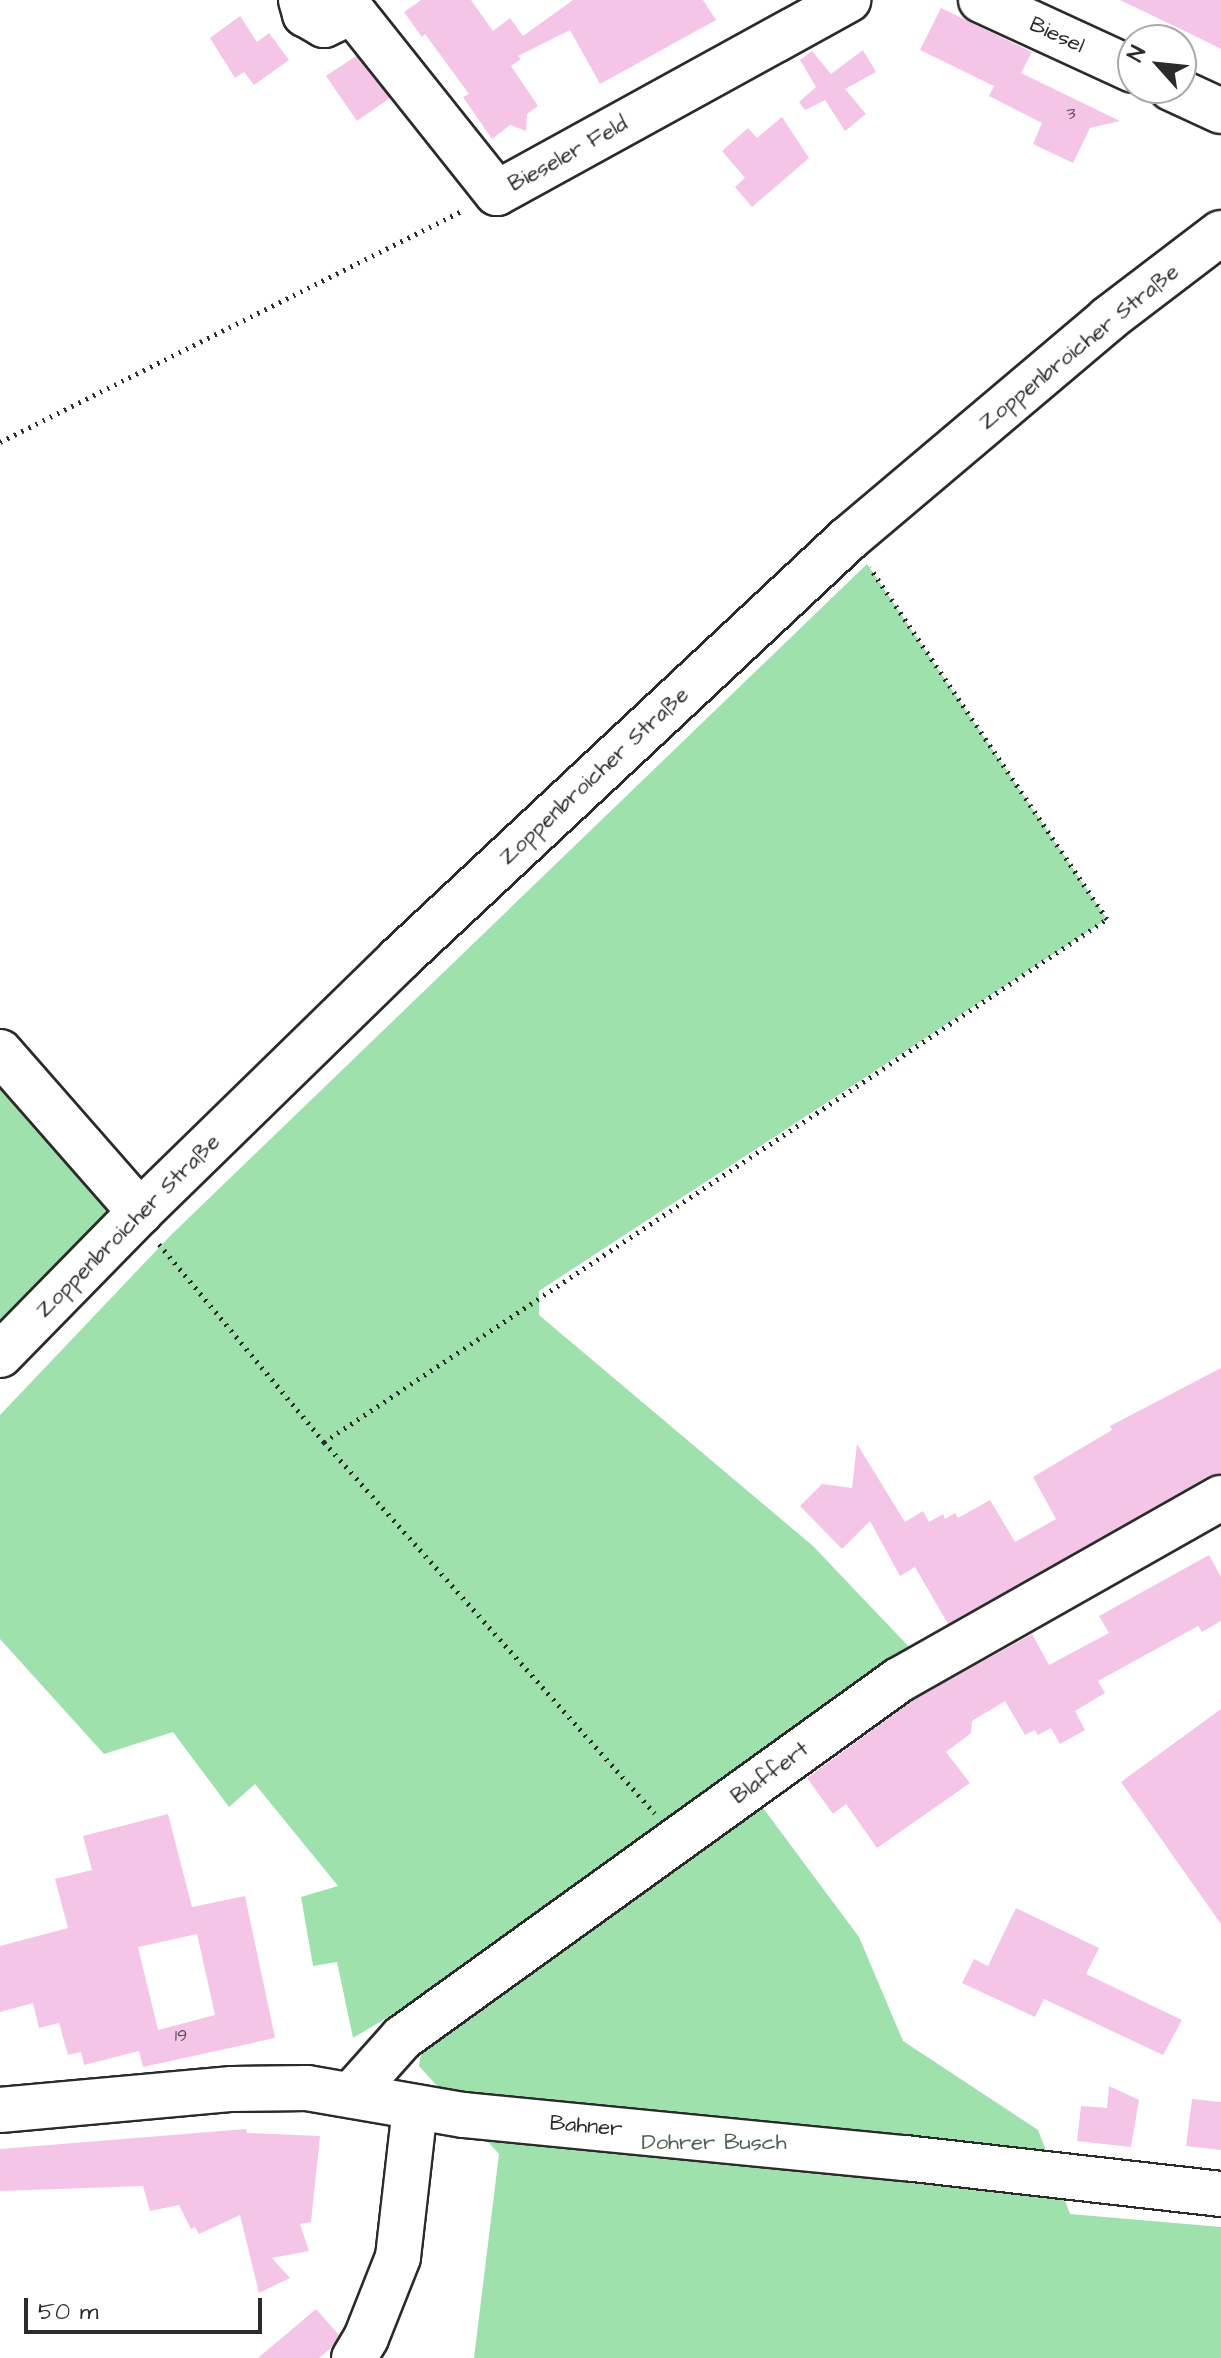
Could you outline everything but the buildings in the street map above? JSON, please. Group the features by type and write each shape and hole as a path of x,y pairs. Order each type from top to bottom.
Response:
{"street":[{"name":"Bieseler Feld","path":"301,0 305,14 324,25 335,23 348,3 497,193 848,0"},
{"name":"Biesel","path":"981,0 1117,63"},
{"path":"1197,100 1221,111"},
{"name":"Zoppenbroicher Straße","path":"0,1355 140,1212 399,959 848,539 1108,319 1221,233"},
{"path":"0,1052 140,1212"},
{"name":"Blaffert","path":"352,2094 402,2038 899,1680 1221,1498"},
{"name":"Bahner","path":"0,2110 270,2086 352,2094 415,2108 1221,2194"},
{"path":"354,2358 366,2338 398,2257 415,2108"}],"path":[{"path":"0,442 497,193"},
{"path":"324,1442 1107,919 848,539"},
{"path":"140,1212 155,1238 324,1442 678,1840"}],"green space":[{"path":"867,564 1107,919 539,1291 539,1315 813,1546 911,1649 465,1971 353,2038 337,1962 313,1966 301,1897 338,1886 255,1784 229,1807 173,1732 104,1754 0,1639 0,1415 171,1235"},
{"path":"0,1052 126,1198 0,1328"},
{"name":"Dohrer Busch","path":"763,1808 859,1937 903,2041 1038,2130 1070,2214 1221,2227 1221,2358 474,2358 499,2154 419,2066 421,2053"}]}
